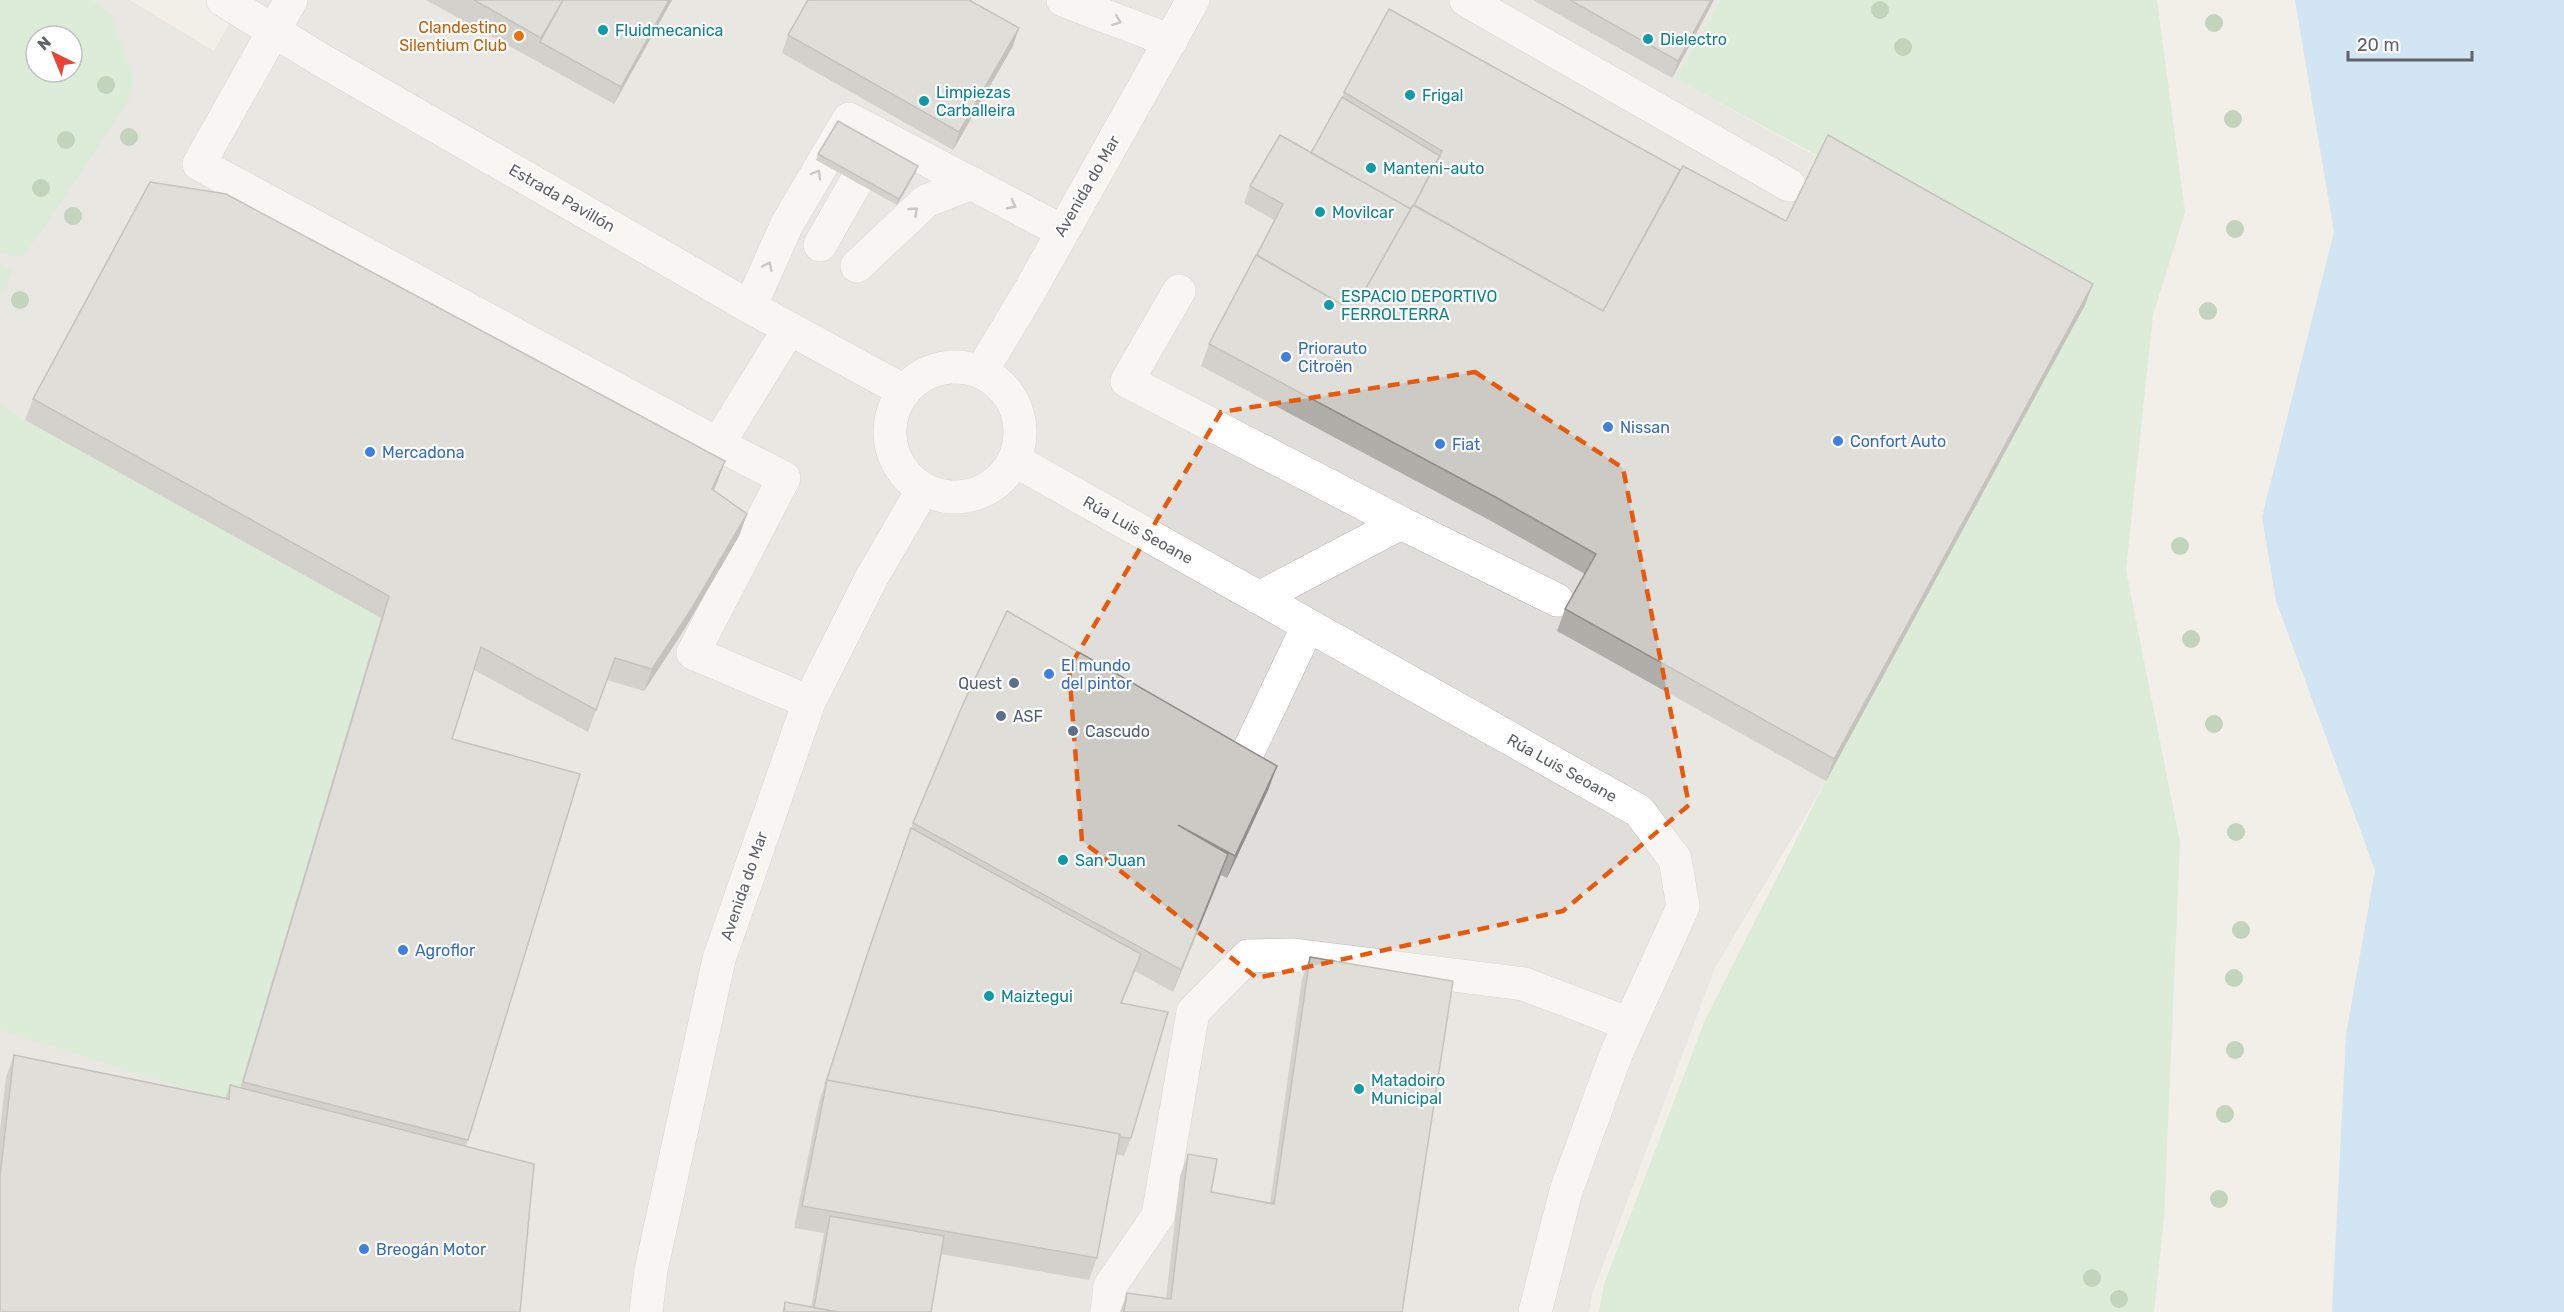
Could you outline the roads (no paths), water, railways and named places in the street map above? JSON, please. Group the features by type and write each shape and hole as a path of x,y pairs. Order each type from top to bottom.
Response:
{"street":[{"name":"Estrada Pavillón","path":"223,0 274,32 750,307 904,391"},
{"path":"291,0 199,164 784,478 693,653 809,702"},
{"path":"1064,0 1171,41"},
{"name":"Avenida do Mar","path":"981,372 1029,292 1193,0"},
{"path":"1466,0 1789,185"},
{"path":"750,307 787,224 849,118 1062,231"},
{"path":"820,245 882,136"},
{"path":"857,266 916,154"},
{"path":"857,266 926,201 972,183"},
{"path":"787,224 857,266"},
{"path":"1179,291 1127,381 1401,523 1557,600"},
{"path":"718,444 789,329"},
{"path":"957,367 981,372 996,381 1010,397 1018,412 1019,445 1014,460 1005,474 995,483 970,495 943,496 923,489 906,475 895,456 890,435 892,414 904,391 917,379 936,370 957,367"},
{"name":"Rúa Luis Seoane","path":"1014,460 1639,811 1675,859 1683,906 1616,1054 1566,1191 1535,1312"},
{"name":"Avenida do Mar","path":"646,1312 651,1270 719,958 809,702 872,577 923,489"},
{"path":"1259,598 1401,523"},
{"path":"1249,750 1308,626"},
{"path":"1107,1312 1110,1286 1158,1216 1193,1012 1248,956 1294,955 1524,984 1629,1024"}],"water":[{"path":"2295,0 2564,0 2564,1312 2332,1312 2346,1035 2375,870 2276,601 2262,517 2334,232"}],"place":[{"name":"Fluidmecanica","path":"603,30"},
{"name":"Clandestino Silentium Club","path":"519,36"},
{"name":"Dielectro","path":"1648,39"},
{"name":"Frigal","path":"1410,95"},
{"name":"Limpiezas Carballeira","path":"924,101"},
{"name":"Manteni-auto","path":"1371,168"},
{"name":"Movilcar","path":"1320,212"},
{"name":"ESPACIO DEPORTIVO FERROLTERRA","path":"1329,305"},
{"name":"Priorauto Citroën","path":"1286,357"},
{"name":"Nissan","path":"1608,427"},
{"name":"Confort Auto","path":"1838,441"},
{"name":"Fiat","path":"1440,444"},
{"name":"Mercadona","path":"370,452"},
{"name":"El mundo del pintor","path":"1049,674"},
{"name":"Quest","path":"1014,683"},
{"name":"ASF","path":"1001,716"},
{"name":"Cascudo","path":"1073,731"},
{"name":"San Juan","path":"1063,860"},
{"name":"Agroflor","path":"403,950"},
{"name":"Maiztegui","path":"989,996"},
{"name":"Matadoiro Municipal","path":"1359,1089"},
{"name":"Breogán Motor","path":"364,1249"}]}
